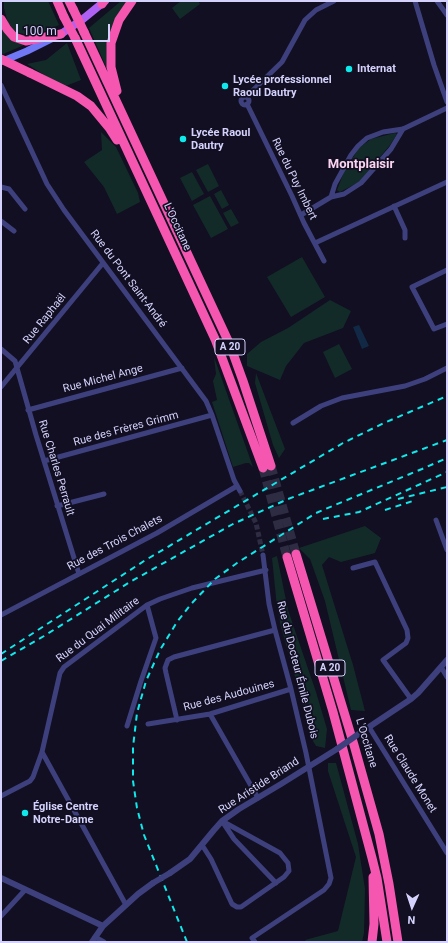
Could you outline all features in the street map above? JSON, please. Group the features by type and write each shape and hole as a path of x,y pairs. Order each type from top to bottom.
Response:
{"highway":[{"name":"L'Occitane","path":"57,1 215,339 267,467 243,382 230,344 71,5"},
{"path":"132,1 116,26 111,43 110,55 113,79 134,139"},
{"path":"1,19 7,30 14,37 26,41 61,34"},
{"path":"1,61 30,73 77,96 91,106 110,129 139,176"},
{"name":"L'Occitane","path":"387,942 377,878 291,556 354,745 379,834 390,884 398,942"},
{"path":"372,858 374,924 372,942"}],"main road":[{"path":"1,61 27,51 61,34 104,2"}],"street":[{"name":"Rue du Puy Imbert","path":"324,261 247,104 249,100 246,97 282,62 305,20 316,10 334,1"},
{"path":"415,1 434,65 447,102"},
{"path":"437,1 447,15"},
{"name":"Rue du Pont Saint-André","path":"1,85 47,184 64,210 206,401 236,486 240,491"},
{"path":"331,197 335,184 351,155 367,138 383,132 403,130 447,108"},
{"path":"301,215 331,197 344,194 361,183 391,149 403,130"},
{"path":"315,243 447,182"},
{"path":"1,187 9,189 25,209"},
{"path":"394,206 405,230 405,238"},
{"path":"1,221 14,231"},
{"name":"Rue Raphaël","path":"1,387 104,263"},
{"path":"447,270 412,288 434,329 447,324"},
{"path":"1,350 15,361 17,369"},
{"name":"Rue Michel Ange","path":"28,410 182,368"},
{"path":"293,423 321,406 342,398 410,385 447,368"},
{"name":"Rue Charles Perrault","path":"17,369 57,506 79,574"},
{"name":"Rue des Frères Grimm","path":"44,462 212,415"},
{"name":"Rue des Trois Chalets","path":"1,615 156,533 236,486"},
{"path":"57,506 104,494"},
{"path":"436,520 447,550"},
{"name":"Rue du Docteur Émile Dubois","path":"254,942 252,938 324,890 329,884 330,878 309,766 269,604 264,555"},
{"path":"353,568 375,562 407,630 408,638 406,643 383,660 411,698"},
{"name":"Rue du Quai Militaire","path":"1,796 30,781 33,777 42,752 60,672 64,667 147,605 181,591 266,570"},
{"path":"127,726 156,638 147,605"},
{"path":"177,720 165,668 168,660 174,657 275,630"},
{"name":"Rue Aristide Briand","path":"94,939 103,926 126,905 153,883 170,873 190,858 222,821 337,749 411,698 447,660"},
{"path":"441,667 447,677"},
{"name":"Rue des Audouines","path":"148,724 210,714 291,690"},
{"path":"210,714 258,798"},
{"name":"Rue Claude Monet","path":"369,727 447,853"},
{"path":"42,752 126,905"},
{"path":"222,821 234,839 276,883"},
{"path":"202,845 211,859 232,904 238,907 241,907 284,877 289,870 288,863 280,853 222,821"},
{"path":"1,878 103,926"},
{"path":"1,916 25,890"},
{"path":"94,939 104,942"}],"green space":[{"path":"4,1 48,1 59,25 41,33 28,35 16,32 8,23 4,8"},
{"path":"121,1 129,1 107,69 89,28"},
{"path":"181,1 198,1 200,4 180,19 172,8"},
{"path":"1,26 24,45 1,55"},
{"path":"67,43 81,80 63,87 27,64 46,60"},
{"path":"101,132 116,147 138,193 140,202 117,214 104,187 84,162 102,150"},
{"path":"395,133 397,134 390,145 359,182 340,192 337,190 344,172 359,148 371,139"},
{"path":"208,164 219,186 208,192 196,170"},
{"path":"192,172 204,194 192,201 180,178"},
{"path":"221,190 229,205 222,209 214,194"},
{"path":"210,196 228,229 211,238 193,205"},
{"path":"231,209 239,223 231,227 223,213"},
{"path":"302,257 325,297 291,317 267,277"},
{"path":"330,300 351,311 343,328 304,343 286,366 280,380 247,366 247,354 261,342 288,328"},
{"path":"339,344 352,369 335,378 323,352"},
{"path":"214,357 253,467 249,463 246,463 233,467 212,402 217,400 213,381 216,374"},
{"path":"256,373 285,449 279,458 273,445 255,383"},
{"path":"365,526 381,538 375,553 341,562 329,557 322,565 353,665 365,711 351,710 325,601 310,559 299,548"},
{"path":"277,556 288,610 327,729 325,748 316,746 313,741 281,627 277,607 272,558"},
{"path":"328,763 336,763 358,844 365,889 364,933 362,942 307,942 305,940 338,931 356,857 328,771"}],"water":[{"path":"359,325 369,346 362,349 353,327"}],"tunnel":[{"path":"271,466 296,554"},
{"path":"263,468 287,557"},
{"path":"240,491 256,523 263,555"}],"railway":[{"path":"1,654 144,561 343,443 384,423 447,396"},
{"path":"1,661 130,582 233,524 288,499 447,440"},
{"path":"187,942 144,835 137,808 133,781 133,747 137,713 146,681 160,650 177,622 191,604 215,579 237,563 316,513 447,458"},
{"path":"323,519 359,512 447,472"},
{"path":"398,499 447,487"},
{"path":"385,510 416,500"}],"place":[{"name":"Internat","path":"349,69"},
{"name":"Lycée professionnel Raoul Dautry","path":"225,86"},
{"name":"Lycée Raoul Dautry","path":"183,139"},
{"name":"Église Centre Notre-Dame","path":"25,813"}],"district":[{"name":"Montplaisir","path":"361,165"}]}
